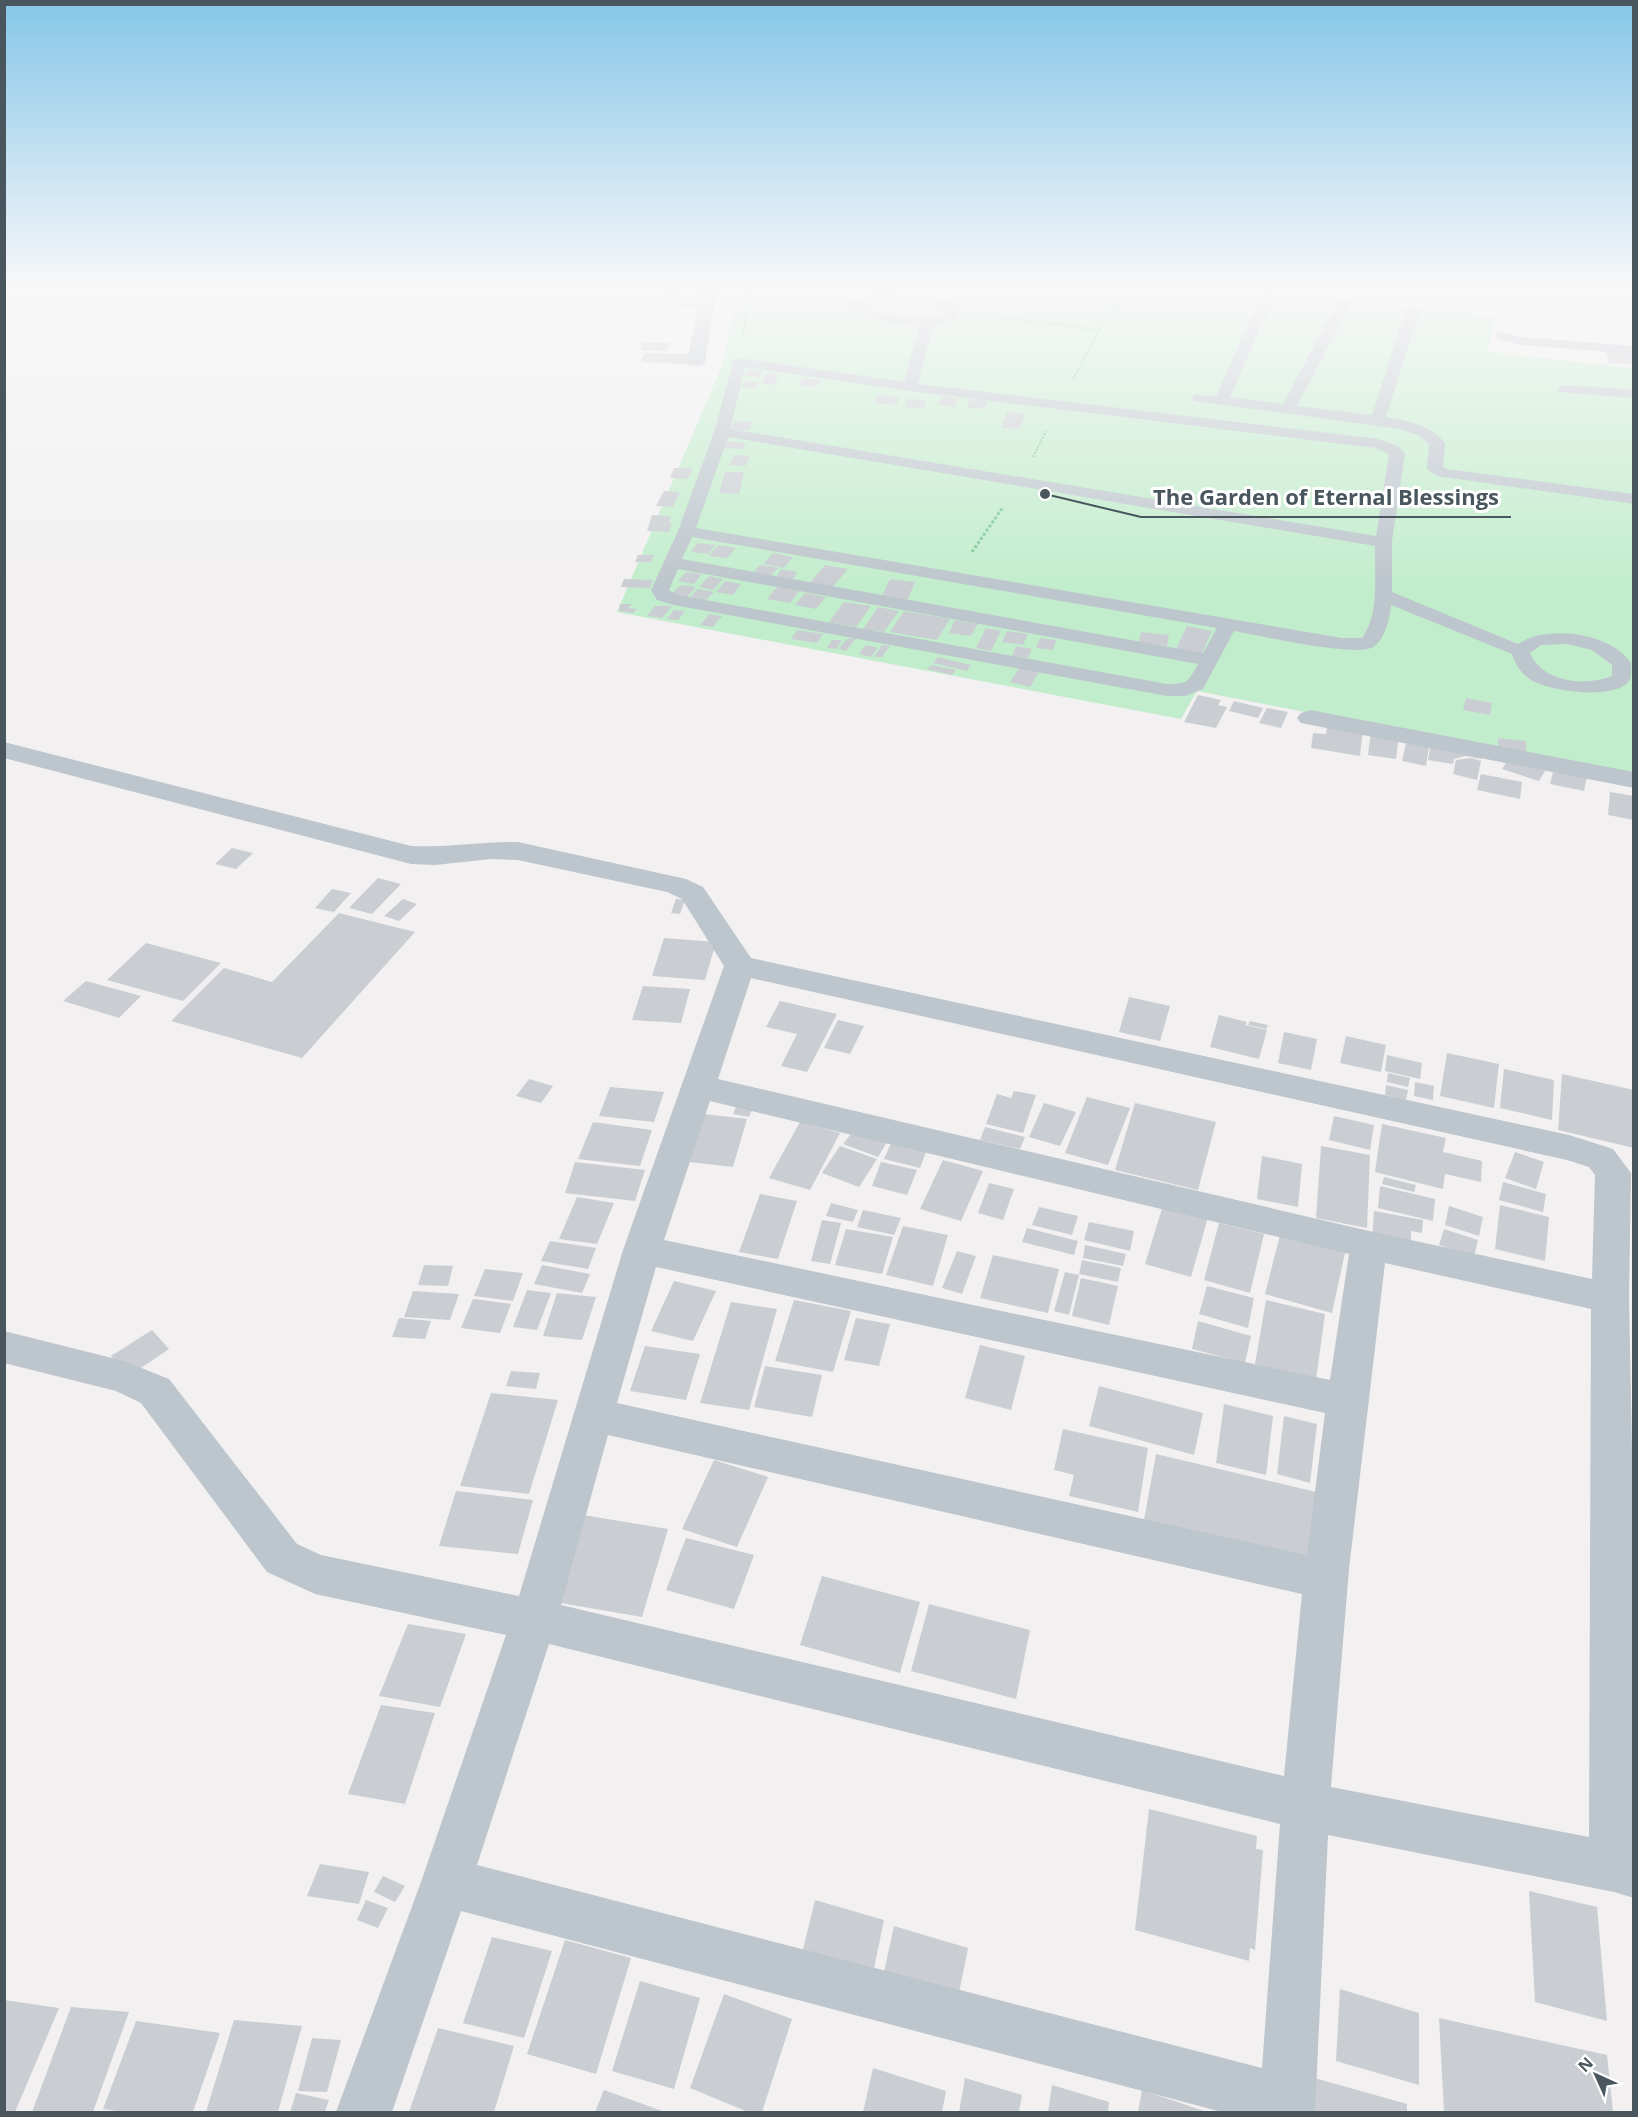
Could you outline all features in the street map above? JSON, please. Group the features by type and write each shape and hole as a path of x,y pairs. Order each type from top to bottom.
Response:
{"street":[{"path":"1310,718 1634,780"},
{"path":"4,750 411,855 435,856 491,850 518,851 676,885 693,893 741,966 1569,1148 1601,1158 1613,1173 1610,1298 1624,1870 1305,1806 534,1620 315,1574 282,1558 155,1391 124,1377 4,1347"},
{"path":"364,2112 446,1882 534,1620 642,1250 741,966"},
{"path":"698,1086 1369,1245 1610,1298"},
{"path":"446,1882 1287,2107 1305,1806 1345,1400 1369,1245"},
{"path":"642,1250 1345,1400"},
{"path":"594,1415 1327,1580"}],"lane":[{"path":"732,389 722,432 686,531 660,590 663,596 674,600 1167,690 1185,690 1196,685 1228,624"},
{"path":"686,531 1342,644 1367,643 1376,636 1383,595 1384,542 1397,454 1393,449 1378,444 925,389"},
{"path":"1221,400 1226,389"},
{"path":"1288,409 1299,389"},
{"path":"1378,420 1388,389"},
{"path":"1564,389 1634,394"},
{"path":"1199,398 1378,420 1406,426 1432,437 1437,443 1435,469 1443,473 1634,499"},
{"path":"722,432 1384,542"},
{"path":"673,563 1209,660"},
{"path":"1383,595 1520,651 1526,666 1540,677 1574,687 1602,687 1628,672 1599,646 1567,638 1536,640 1520,651"}],"path":[{"path":"955,577 1021,481 1068,389"}],"green space":[{"path":"712,389 1633,389 1633,776 1197,691 1181,719 617,612"}],"building":[{"path":"878,395 900,398 896,405 874,403"},
{"path":"942,396 958,398 954,407 938,405"},
{"path":"908,399 926,400 924,408 905,407"},
{"path":"970,399 988,401 985,409 967,408"},
{"path":"1007,412 1025,414 1020,429 1001,428"},
{"path":"734,421 752,422 750,430 731,430"},
{"path":"726,441 746,443 743,449 723,448"},
{"path":"734,455 750,456 746,466 729,465"},
{"path":"674,468 692,468 688,479 670,478"},
{"path":"725,472 744,472 739,494 719,493"},
{"path":"664,491 680,492 673,507 656,506"},
{"path":"652,515 671,516 669,523 672,523 669,532 647,531"},
{"path":"697,543 715,545 709,554 691,552"},
{"path":"718,545 736,548 727,558 709,556"},
{"path":"773,553 793,557 784,568 763,564"},
{"path":"638,555 654,555 651,562 635,562"},
{"path":"760,565 778,568 770,577 752,574"},
{"path":"825,565 848,569 831,589 808,585"},
{"path":"781,569 797,572 793,579 776,577"},
{"path":"686,572 702,574 694,584 678,581"},
{"path":"709,576 723,579 713,590 699,587"},
{"path":"624,579 653,580 650,588 621,587"},
{"path":"890,579 915,582 907,601 881,598"},
{"path":"725,581 741,584 733,595 716,592"},
{"path":"681,585 696,587 687,597 671,594"},
{"path":"777,587 799,591 790,603 767,599"},
{"path":"698,589 714,592 706,600 690,597"},
{"path":"805,593 826,597 816,609 795,605"},
{"path":"844,602 871,606 856,627 829,622"},
{"path":"620,604 632,604 628,608 637,609 633,613 619,611"},
{"path":"655,606 672,606 662,618 647,616"},
{"path":"878,607 899,611 884,632 863,629"},
{"path":"674,610 685,611 678,620 667,619"},
{"path":"904,611 950,619 937,640 890,632"},
{"path":"710,614 722,616 713,627 700,625"},
{"path":"955,620 978,624 971,636 949,633"},
{"path":"1187,626 1212,631 1202,653 1176,649"},
{"path":"986,628 1001,631 991,651 976,648"},
{"path":"797,630 823,634 817,643 791,639"},
{"path":"1007,631 1028,634 1023,645 1002,642"},
{"path":"1141,632 1169,635 1167,646 1139,642"},
{"path":"856,638 846,651 838,649 847,639"},
{"path":"1040,638 1056,640 1053,650 1036,648"},
{"path":"832,640 842,640 836,649 827,648"},
{"path":"866,645 878,648 871,657 859,654"},
{"path":"882,645 890,646 882,657 874,657"},
{"path":"1016,646 1032,649 1028,658 1012,656"},
{"path":"938,657 971,665 967,671 933,663"},
{"path":"931,665 956,670 952,675 927,669"},
{"path":"1019,668 1039,672 1030,687 1010,682"},
{"path":"1198,695 1221,700 1218,705 1227,707 1216,728 1184,722"},
{"path":"1466,698 1492,703 1490,715 1463,710"},
{"path":"1234,701 1263,708 1258,718 1229,711"},
{"path":"1267,708 1288,712 1281,728 1259,723"},
{"path":"1327,724 1363,729 1360,756 1311,748 1313,733 1326,734"},
{"path":"1371,731 1399,736 1396,759 1368,755"},
{"path":"1498,738 1526,741 1526,753 1498,749"},
{"path":"1406,743 1429,747 1426,766 1402,761"},
{"path":"1431,743 1482,752 1481,759 1466,756 1454,759 1453,764 1428,760"},
{"path":"1471,758 1481,761 1477,780 1453,774 1456,760"},
{"path":"1508,760 1545,771 1539,781 1502,769"},
{"path":"1554,768 1587,776 1584,791 1550,784"},
{"path":"1481,774 1522,782 1520,799 1477,790"},
{"path":"1610,792 1634,796 1634,820 1608,815"},
{"path":"232,848 253,853 236,869 215,864"},
{"path":"378,878 401,884 372,914 349,908"},
{"path":"332,889 351,893 334,912 315,908"},
{"path":"403,899 417,904 399,921 384,916"},
{"path":"676,899 685,900 680,914 671,913"},
{"path":"339,913 415,932 302,1058 171,1021 224,968 272,982"},
{"path":"664,938 716,942 705,980 652,976"},
{"path":"146,943 221,963 183,1001 107,980"},
{"path":"86,981 141,996 119,1018 63,1001"},
{"path":"643,986 690,989 681,1023 632,1020"},
{"path":"1129,997 1170,1006 1160,1041 1119,1032"},
{"path":"780,1001 837,1014 807,1072 781,1066 797,1034 766,1027"},
{"path":"1219,1015 1267,1030 1259,1059 1210,1047"},
{"path":"838,1020 864,1026 850,1054 824,1048"},
{"path":"1250,1021 1268,1025 1266,1029 1248,1025"},
{"path":"1284,1032 1317,1039 1311,1070 1278,1063"},
{"path":"1346,1036 1386,1045 1381,1072 1340,1063"},
{"path":"1447,1053 1499,1064 1494,1108 1440,1096"},
{"path":"1387,1055 1422,1063 1420,1079 1385,1071"},
{"path":"1504,1069 1554,1080 1552,1120 1500,1108"},
{"path":"1388,1073 1410,1078 1408,1087 1387,1082"},
{"path":"1562,1074 1634,1090 1634,1148 1558,1130"},
{"path":"529,1079 553,1086 541,1103 516,1096"},
{"path":"1415,1082 1434,1086 1433,1100 1414,1096"},
{"path":"1386,1085 1408,1090 1406,1100 1385,1095"},
{"path":"610,1087 664,1092 654,1122 599,1116"},
{"path":"1014,1091 1036,1095 1023,1133 986,1124 997,1094 1011,1098"},
{"path":"1087,1097 1130,1108 1108,1165 1065,1153"},
{"path":"1044,1103 1076,1112 1060,1146 1029,1137"},
{"path":"1135,1103 1216,1122 1198,1190 1115,1170"},
{"path":"737,1104 753,1107 749,1117 733,1114"},
{"path":"696,1113 747,1119 733,1167 680,1161"},
{"path":"1334,1116 1374,1125 1370,1150 1329,1140"},
{"path":"593,1122 652,1130 640,1166 578,1159"},
{"path":"800,1122 840,1133 810,1190 769,1178"},
{"path":"1382,1124 1446,1138 1443,1152 1482,1161 1481,1182 1445,1174 1443,1189 1375,1172"},
{"path":"985,1127 1025,1137 1020,1149 980,1140"},
{"path":"854,1130 887,1142 878,1157 843,1144"},
{"path":"891,1143 926,1152 920,1168 884,1159"},
{"path":"840,1146 877,1159 859,1187 822,1173"},
{"path":"1321,1146 1370,1155 1367,1228 1316,1218"},
{"path":"1515,1152 1544,1162 1536,1189 1505,1178"},
{"path":"1262,1156 1302,1164 1298,1207 1257,1199"},
{"path":"943,1160 983,1171 961,1221 920,1209"},
{"path":"575,1162 645,1170 635,1201 565,1193"},
{"path":"881,1162 917,1170 907,1195 872,1186"},
{"path":"1384,1177 1416,1185 1414,1192 1382,1184"},
{"path":"1503,1182 1546,1194 1543,1212 1499,1200"},
{"path":"989,1183 1014,1189 1003,1220 978,1213"},
{"path":"1380,1186 1435,1199 1433,1221 1378,1208"},
{"path":"760,1194 797,1201 778,1259 739,1252"},
{"path":"577,1197 614,1203 597,1244 559,1239"},
{"path":"1164,1202 1209,1214 1191,1277 1145,1264"},
{"path":"831,1203 858,1210 853,1222 826,1216"},
{"path":"1500,1205 1549,1217 1545,1261 1495,1249"},
{"path":"1449,1206 1483,1217 1479,1236 1445,1225"},
{"path":"1039,1207 1078,1216 1072,1235 1032,1225"},
{"path":"863,1210 901,1218 894,1235 857,1227"},
{"path":"1374,1211 1423,1220 1422,1233 1411,1231 1411,1248 1372,1240"},
{"path":"822,1220 841,1223 830,1264 811,1261"},
{"path":"1089,1222 1134,1231 1130,1251 1084,1240"},
{"path":"1219,1223 1264,1234 1250,1293 1204,1280"},
{"path":"903,1226 948,1235 933,1286 886,1275"},
{"path":"1027,1228 1078,1241 1074,1255 1022,1242"},
{"path":"846,1229 893,1237 882,1274 835,1265"},
{"path":"1444,1229 1478,1240 1474,1257 1439,1245"},
{"path":"1280,1235 1345,1253 1332,1313 1265,1294"},
{"path":"550,1241 596,1248 588,1269 541,1261"},
{"path":"1085,1245 1126,1254 1123,1266 1083,1258"},
{"path":"957,1251 976,1256 962,1294 942,1288"},
{"path":"993,1255 1059,1269 1048,1313 980,1298"},
{"path":"1082,1260 1121,1268 1118,1282 1079,1274"},
{"path":"424,1265 453,1266 448,1286 418,1285"},
{"path":"542,1265 590,1274 582,1293 534,1284"},
{"path":"485,1269 523,1273 513,1301 474,1296"},
{"path":"1065,1272 1079,1275 1069,1315 1054,1311"},
{"path":"1081,1278 1118,1286 1109,1325 1072,1316"},
{"path":"674,1281 716,1291 693,1341 651,1331"},
{"path":"1207,1286 1254,1298 1248,1328 1199,1314"},
{"path":"527,1290 551,1293 537,1330 513,1327"},
{"path":"413,1291 459,1294 450,1320 404,1317"},
{"path":"557,1293 596,1297 582,1340 543,1336"},
{"path":"473,1299 511,1304 500,1333 461,1328"},
{"path":"794,1300 851,1311 833,1372 775,1361"},
{"path":"1266,1300 1325,1314 1316,1380 1255,1364"},
{"path":"731,1302 777,1309 749,1410 700,1403"},
{"path":"399,1318 431,1321 425,1339 392,1337"},
{"path":"856,1318 890,1324 879,1366 844,1360"},
{"path":"1198,1321 1251,1336 1245,1363 1192,1349"},
{"path":"152,1330 169,1349 129,1376 111,1356"},
{"path":"980,1345 1025,1356 1011,1410 965,1398"},
{"path":"645,1346 700,1354 686,1400 630,1391"},
{"path":"765,1366 822,1375 812,1417 754,1407"},
{"path":"511,1371 540,1373 536,1389 506,1386"},
{"path":"1099,1386 1203,1413 1194,1455 1089,1426"},
{"path":"491,1393 558,1400 529,1494 460,1486"},
{"path":"1224,1404 1273,1416 1266,1475 1216,1463"},
{"path":"1284,1416 1317,1424 1310,1483 1277,1474"},
{"path":"1063,1429 1148,1448 1138,1512 1069,1496 1074,1475 1054,1470"},
{"path":"1156,1454 1316,1492 1309,1561 1144,1520"},
{"path":"714,1460 768,1477 737,1547 682,1529"},
{"path":"456,1491 533,1500 518,1554 439,1546"},
{"path":"583,1515 668,1529 642,1617 555,1602"},
{"path":"686,1538 754,1555 734,1609 666,1590"},
{"path":"822,1576 920,1602 900,1673 800,1645"},
{"path":"929,1604 1030,1630 1016,1699 911,1671"},
{"path":"408,1624 466,1634 440,1707 379,1696"},
{"path":"381,1705 435,1713 405,1804 348,1794"},
{"path":"1149,1809 1257,1836 1256,1849 1263,1850 1255,1950 1250,1948 1249,1961 1135,1930"},
{"path":"320,1864 369,1872 359,1904 307,1896"},
{"path":"383,1876 405,1886 395,1902 374,1892"},
{"path":"1529,1891 1597,1907 1607,2021 1535,2002"},
{"path":"366,1900 388,1908 378,1928 357,1920"},
{"path":"815,1900 884,1920 871,1983 800,1962"},
{"path":"894,1926 968,1948 956,2008 881,1986"},
{"path":"492,1937 552,1951 524,2038 463,2023"},
{"path":"565,1940 631,1958 596,2074 527,2054"},
{"path":"640,1981 700,1998 674,2089 612,2071"},
{"path":"1340,1989 1419,2013 1419,2085 1336,2061"},
{"path":"724,1994 792,2019 762,2112 748,2112 690,2088"},
{"path":"4,2000 59,2008 15,2112 4,2112"},
{"path":"71,2007 129,2012 93,2112 32,2112"},
{"path":"1439,2018 1607,2055 1613,2112 1444,2112"},
{"path":"234,2020 302,2026 278,2112 206,2112"},
{"path":"136,2021 220,2033 193,2112 124,2112 103,2109"},
{"path":"438,2028 514,2046 494,2112 409,2112"},
{"path":"312,2038 341,2040 327,2092 298,2091"},
{"path":"873,2068 946,2091 942,2112 863,2112"},
{"path":"1311,2077 1407,2104 1407,2112 1309,2112"},
{"path":"965,2078 1022,2095 1019,2112 959,2112"},
{"path":"1052,2085 1109,2102 1108,2112 1048,2112"},
{"path":"604,2090 665,2112 595,2112"},
{"path":"1142,2090 1207,2112 1138,2112"},
{"path":"296,2093 329,2100 325,2112 290,2112"}],"place":[{"name":"The Garden of Eternal Blessings","path":"1045,494"}]}
